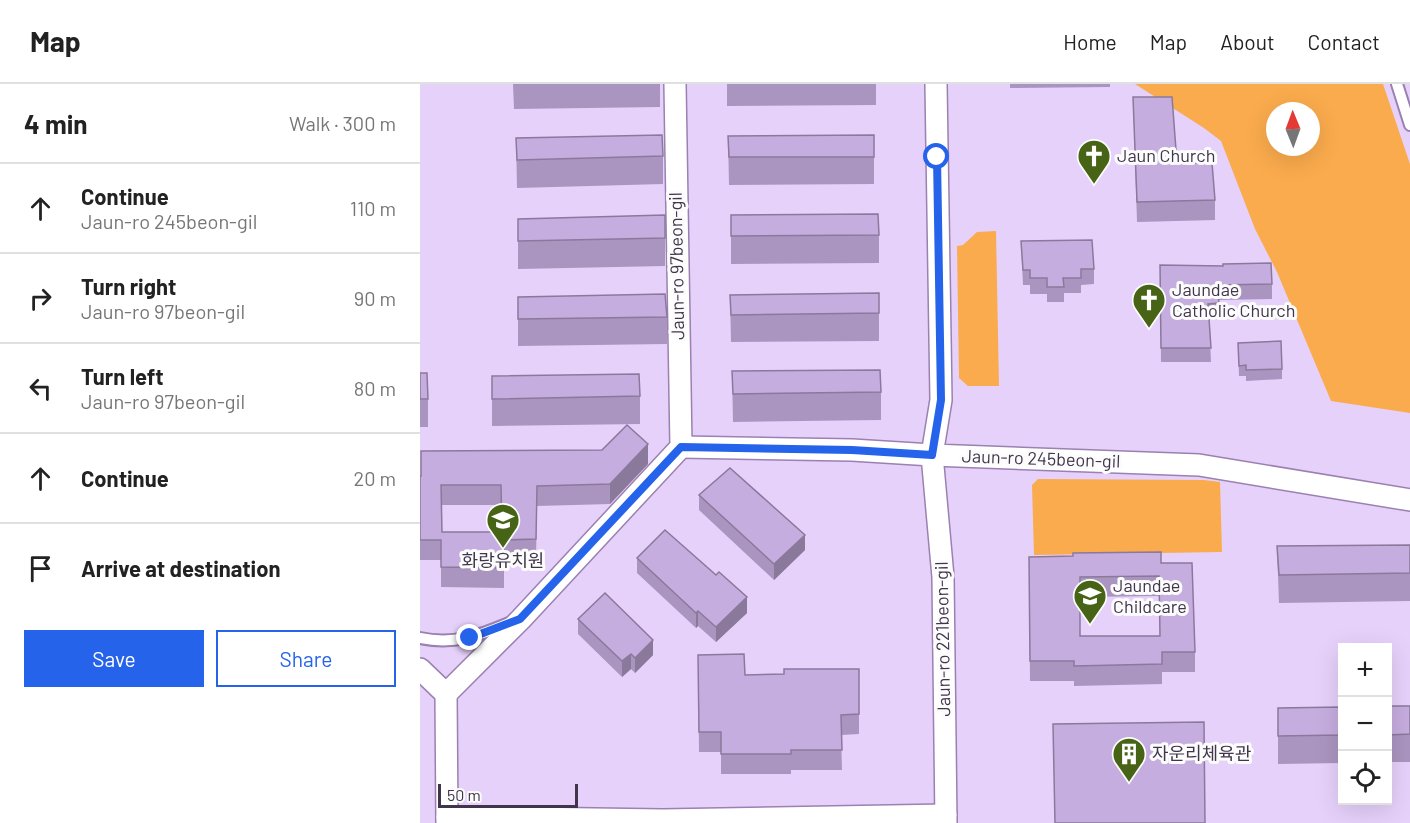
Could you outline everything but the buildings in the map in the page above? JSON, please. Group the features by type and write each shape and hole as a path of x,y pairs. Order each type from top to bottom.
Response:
{"street":[{"name":"Jaun-ro 97beon-gil","path":"675,84 681,447"},
{"path":"936,84 941,400 932,455 852,450 681,447 520,619 446,694 447,820 946,819"},
{"name":"Jaun-ro 245beon-gil","path":"932,455 1199,465 1410,500"},
{"name":"Jaun-ro 221beon-gil","path":"932,455 943,578 946,819"},
{"path":"420,669 446,694"}],"lane":[{"path":"1396,84 1410,125"},
{"path":"420,638 437,642 470,638 520,619"}],"shaded area":[{"path":"1135,84 1383,84 1410,164 1410,413 1331,401 1277,272 1255,229 1221,141"},
{"path":"996,231 999,386 968,386 959,378 957,246 963,245 977,232"},
{"path":"1038,479 1220,482 1222,552 1034,555 1032,485"}],"place":[{"name":"Jaun Church","path":"1094,185"},
{"name":"Jaundae Catholic Church","path":"1149,329"},
{"name":"화랑유치원","path":"503,549"},
{"name":"Jaundae Childcare","path":"1090,625"},
{"name":"자운리체육관","path":"1129,783"}],"route":[{"path":"470,638 520,619 681,447 852,450 932,455 941,400 937,157"}]}
